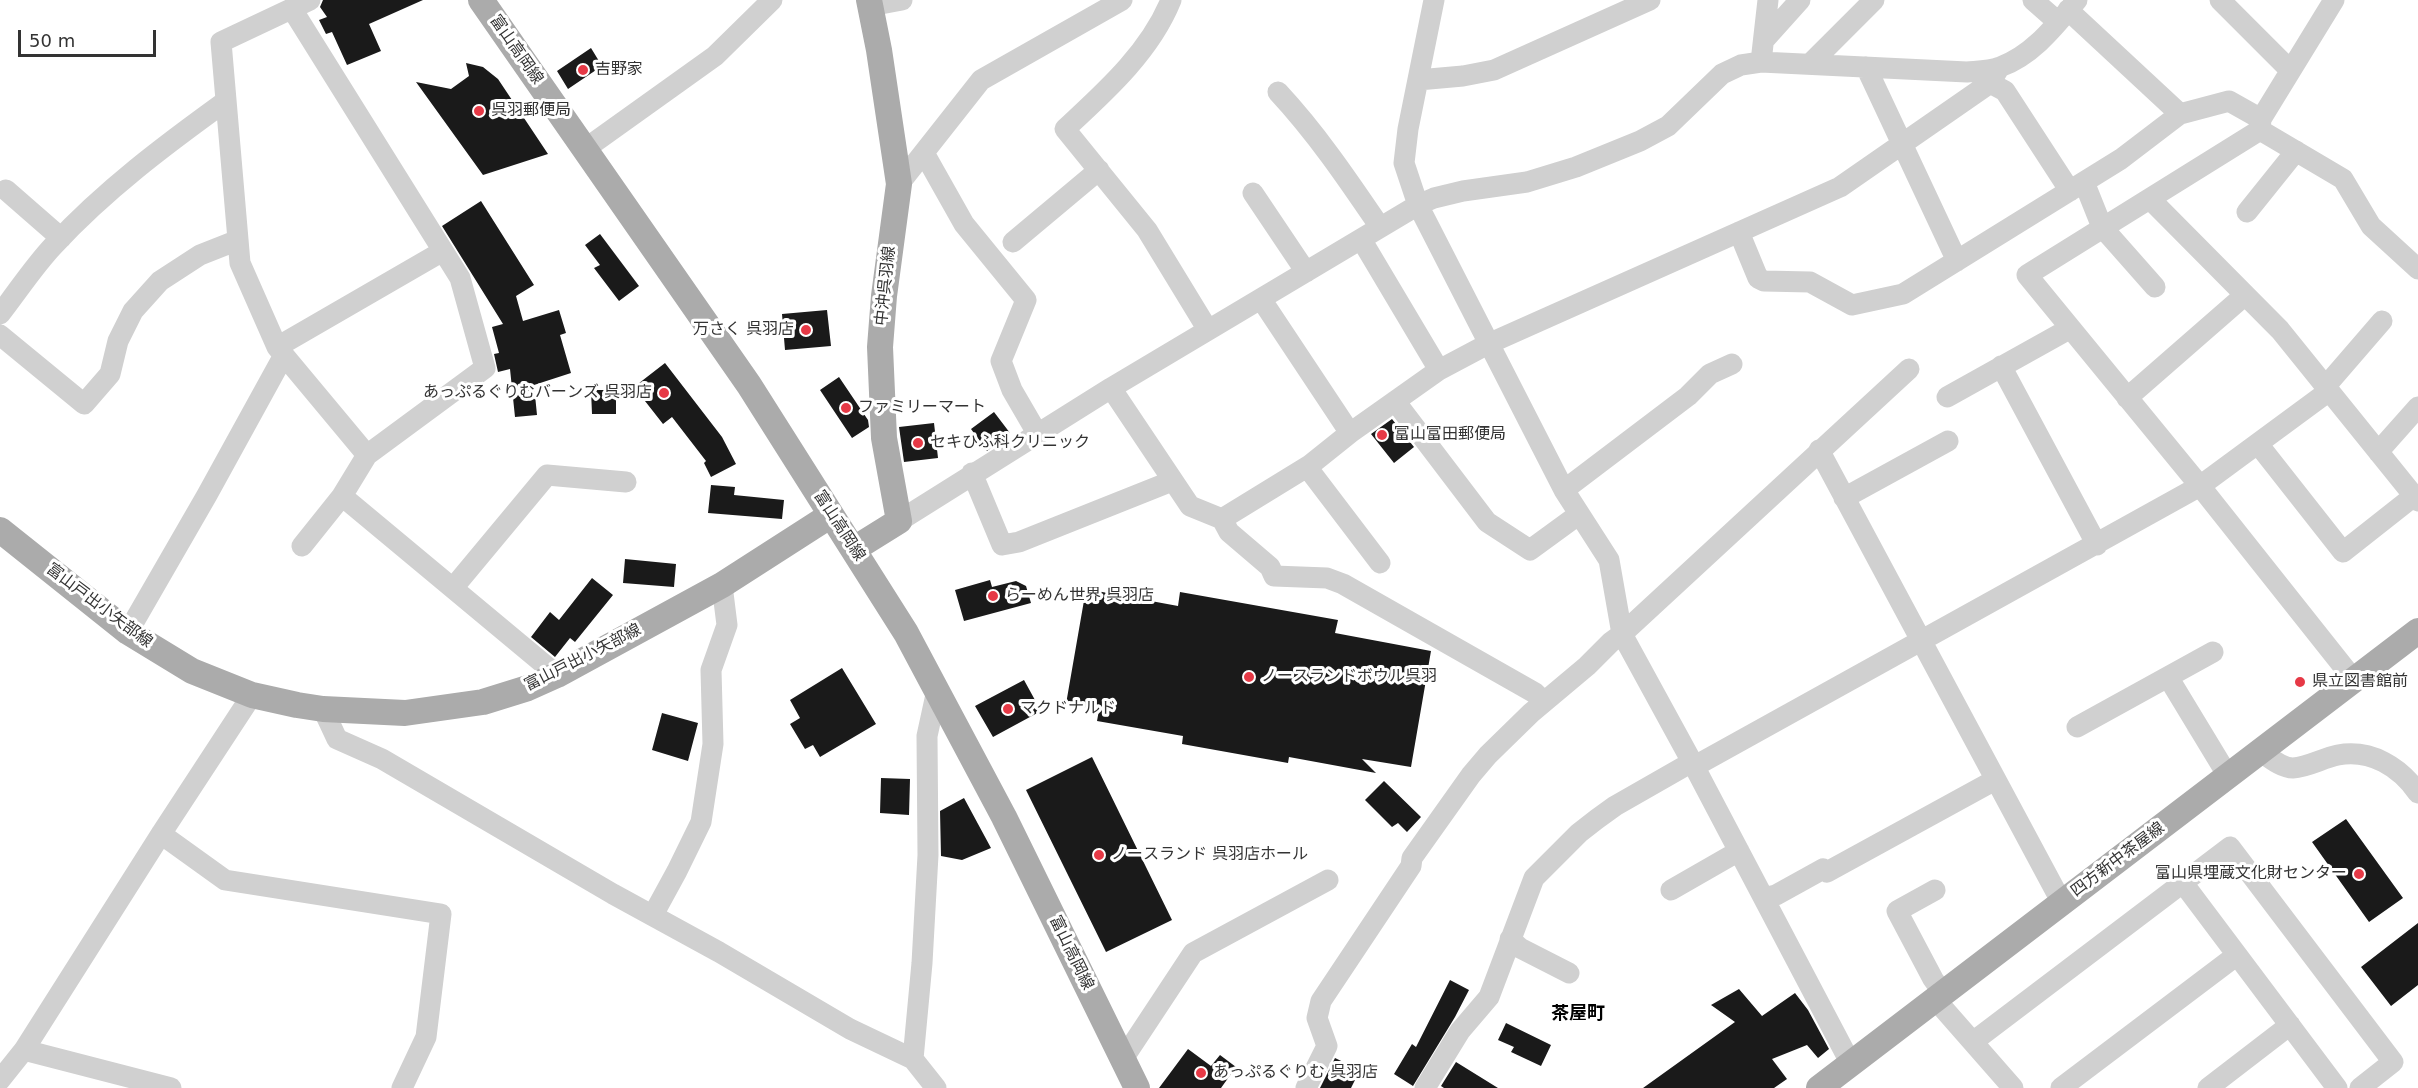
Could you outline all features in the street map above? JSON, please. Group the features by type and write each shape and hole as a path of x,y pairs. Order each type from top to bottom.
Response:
{"main road":[{"name":"富山高岡線","path":"481,0 750,384 906,633 1004,817 1137,1088"},
{"name":"中沖呉羽線","path":"870,3 899,184 884,296 880,346 884,438 899,521"},
{"name":"富山戸出小矢部線","path":"0,530 128,632 192,671 252,695 323,709 405,712 472,703 528,688 557,675 722,585 831,515"},
{"path":"854,549 899,521"},
{"name":"四方新中茶屋線","path":"1819,1088 2418,632"}],"street":[{"path":"585,149 715,56 772,0"},
{"path":"870,3 902,0"},
{"path":"899,184 981,80 1122,0"},
{"path":"1171,0 1146,42 1126,68 1102,95 1065,129 1147,230 1208,330"},
{"path":"1434,0 1408,129 1404,163 1418,205 1564,490 1609,560 1622,634 1694,764 1851,1064"},
{"path":"1418,80 1463,76 1494,70 1650,0"},
{"path":"1761,62 1768,0"},
{"path":"1765,39 1800,0"},
{"path":"1810,64 1874,0"},
{"path":"2033,0 2068,11 2180,114"},
{"path":"2220,0 2290,70"},
{"path":"2334,0 2290,70 2260,124 2150,199 2027,275 2200,486 2354,680"},
{"path":"302,546 342,496 367,455 485,368 460,278 301,4 221,42 240,263 280,351 367,455"},
{"path":"1222,519 1307,467 1439,370 1488,344 1840,187 1859,176 2040,43 2068,11"},
{"path":"899,521 1037,433 1418,205 1434,198 1463,191 1527,182 1575,167 1640,141 1676,119 1722,74 1741,65 1761,62 1810,64 1967,72 1995,76 2077,187 2102,227 2155,287"},
{"path":"1866,67 1957,261"},
{"path":"1278,92 1306,122 1335,160 1380,227"},
{"path":"0,314 61,238 152,155 226,101"},
{"path":"1739,232 1758,278 1764,281 1810,282 1852,305 1903,294 2121,159 2180,114 2229,101 2296,151 2343,179 2371,226 2418,269"},
{"path":"2247,212 2296,151"},
{"path":"924,153 964,224 1026,300 1002,361 1011,390 1037,433"},
{"path":"1013,242 1099,170"},
{"path":"6,190 61,238"},
{"path":"1253,194 1306,272"},
{"path":"2150,199 2280,330 2416,498 2343,552 2258,444"},
{"path":"1361,239 1439,370"},
{"path":"0,335 84,404 110,374 118,341 133,311 153,289 200,255 238,240"},
{"path":"128,632 207,495 280,351 443,251"},
{"path":"2127,398 2245,295"},
{"path":"1261,298 1350,434"},
{"path":"1425,1088 1460,1031 1490,997 1534,878 1579,832 1615,806 2097,545 2200,486 2258,444 2327,389 2382,321"},
{"path":"1947,397 2069,329"},
{"path":"1564,490 1688,396 1710,374 1732,364"},
{"path":"2001,366 2097,545"},
{"path":"1306,1088 1327,1046 1317,1018 1321,1001 1411,866 1412,858 1471,775 1488,755 1544,702 1587,666 1909,369"},
{"path":"1111,388 1190,506 1222,519 1229,532 1270,567 1274,576 1327,578 1343,584 1535,693 1544,702"},
{"path":"1395,401 1487,522 1530,550 1578,515"},
{"path":"2378,452 2418,407"},
{"path":"1844,498 1948,441"},
{"path":"1819,450 2062,903"},
{"path":"1307,467 1380,563"},
{"path":"972,473 1002,545 1019,542 1172,481"},
{"path":"453,588 547,475 626,482"},
{"path":"342,496 557,675"},
{"path":"653,915 701,822 713,744 711,670 728,625 722,585"},
{"path":"2077,727 2213,652"},
{"path":"2168,677 2228,776"},
{"path":"913,1059 922,963 928,855 927,736 937,690"},
{"path":"0,1080 24,1050 252,695"},
{"path":"323,709 337,739 382,759 775,983 850,1029 913,1059 936,1088"},
{"path":"2260,751 2282,765 2293,768 2340,755 2360,754 2381,760 2398,771 2418,793"},
{"path":"1764,898 1776,895 1823,869 1827,872 1995,780"},
{"path":"161,834 225,880 441,914 426,1036 402,1088"},
{"path":"1974,1041 2230,847 2393,1062 2360,1088"},
{"path":"1671,890 1739,851"},
{"path":"1123,1059 1193,953 1328,880"},
{"path":"2183,883 2337,1088"},
{"path":"1935,890 1897,911 1939,996 2013,1088"},
{"path":"1510,939 1520,948 1569,973"},
{"path":"2061,1088 2237,955"},
{"path":"2208,1088 2290,1025"},
{"path":"24,1050 171,1088"}],"building":[{"path":"323,0 423,0 369,24 381,51 347,65 332,32 326,34 319,20 327,17 320,7"},
{"path":"591,48 602,66 568,89 557,71"},
{"path":"466,63 483,67 498,79 548,154 483,175 416,82 451,89 469,76"},
{"path":"481,201 534,285 516,296 523,321 559,310 566,333 560,335 571,373 534,385 537,415 515,417 510,369 498,372 494,354 499,353 492,327 503,324 442,226"},
{"path":"600,234 639,286 619,301 594,268 600,265 585,245"},
{"name":"万さく 呉羽店","path":"827,310 831,346 785,350 782,314"},
{"path":"665,363 722,437 736,464 711,477 704,463 706,461 672,417 663,424 634,387"},
{"name":"ファミリーマート","path":"839,377 868,420 869,427 852,438 820,390"},
{"path":"591,390 616,390 616,414 592,414"},
{"path":"994,412 1010,433 987,451 971,429"},
{"path":"1392,419 1414,447 1394,463 1371,434"},
{"name":"セキひふ科クリニック","path":"934,423 938,458 904,462 899,427"},
{"path":"711,485 735,487 734,495 784,500 782,519 708,513"},
{"path":"625,559 676,564 674,587 623,583"},
{"path":"592,578 613,595 575,642 570,638 555,657 531,637 550,612 559,620"},
{"name":"らーめん世界 呉羽店","path":"990,580 992,587 1016,581 1026,586 1031,603 964,621 955,590"},
{"name":"ノースランドボウル呉羽","path":"1086,589 1178,606 1180,592 1338,620 1335,633 1431,651 1411,767 1362,759 1376,773 1289,757 1288,763 1182,744 1183,736 1097,721 1099,710 1066,704"},
{"path":"842,668 876,724 820,757 813,745 805,749 790,724 800,718 790,700"},
{"name":"マクドナルド","path":"1024,680 1041,711 993,737 975,706"},
{"path":"662,713 698,723 688,761 652,750"},
{"name":"ノースランド 呉羽店ホール","path":"1092,757 1172,920 1106,952 1026,790"},
{"path":"881,778 910,779 909,815 880,813"},
{"path":"1384,781 1421,817 1407,832 1398,823 1392,827 1365,800"},
{"path":"964,798 991,848 962,860 941,856 940,811"},
{"path":"2346,819 2403,898 2369,922 2312,842"},
{"path":"2418,923 2418,985 2391,1006 2361,967"},
{"path":"1450,980 1469,990 1413,1086 1394,1074 1412,1044 1416,1047"},
{"path":"1739,989 1762,1016 1795,993 1808,1010 1829,1049 1818,1058 1807,1045 1772,1059 1787,1079 1774,1088 1643,1088 1735,1022 1711,1005"},
{"path":"1506,1023 1551,1045 1541,1066 1511,1052 1514,1047 1498,1040"},
{"name":"あっぷるぐりむ 呉羽店","path":"1188,1049 1211,1066 1220,1055 1236,1067 1221,1088 1159,1088"},
{"path":"1335,1058 1360,1070 1351,1088 1320,1088"},
{"path":"1456,1062 1498,1088 1444,1088 1441,1086"}],"place":[{"name":"吉野家","path":"583,70"},
{"name":"呉羽郵便局","path":"479,111"},
{"name":"万さく 呉羽店","path":"806,330"},
{"name":"あっぷるぐりむバーンズ 呉羽店","path":"664,393"},
{"name":"ファミリーマート","path":"846,408"},
{"name":"富山富田郵便局","path":"1382,435"},
{"name":"セキひふ科クリニック","path":"918,443"},
{"name":"らーめん世界 呉羽店","path":"993,596"},
{"name":"ノースランドボウル呉羽","path":"1249,677"},
{"name":"県立図書館前","path":"2300,682"},
{"name":"マクドナルド","path":"1008,709"},
{"name":"ノースランド 呉羽店ホール","path":"1099,855"},
{"name":"富山県埋蔵文化財センター","path":"2359,874"},
{"name":"あっぷるぐりむ 呉羽店","path":"1201,1073"}],"district":[{"name":"茶屋町","path":"1578,1014"}]}
